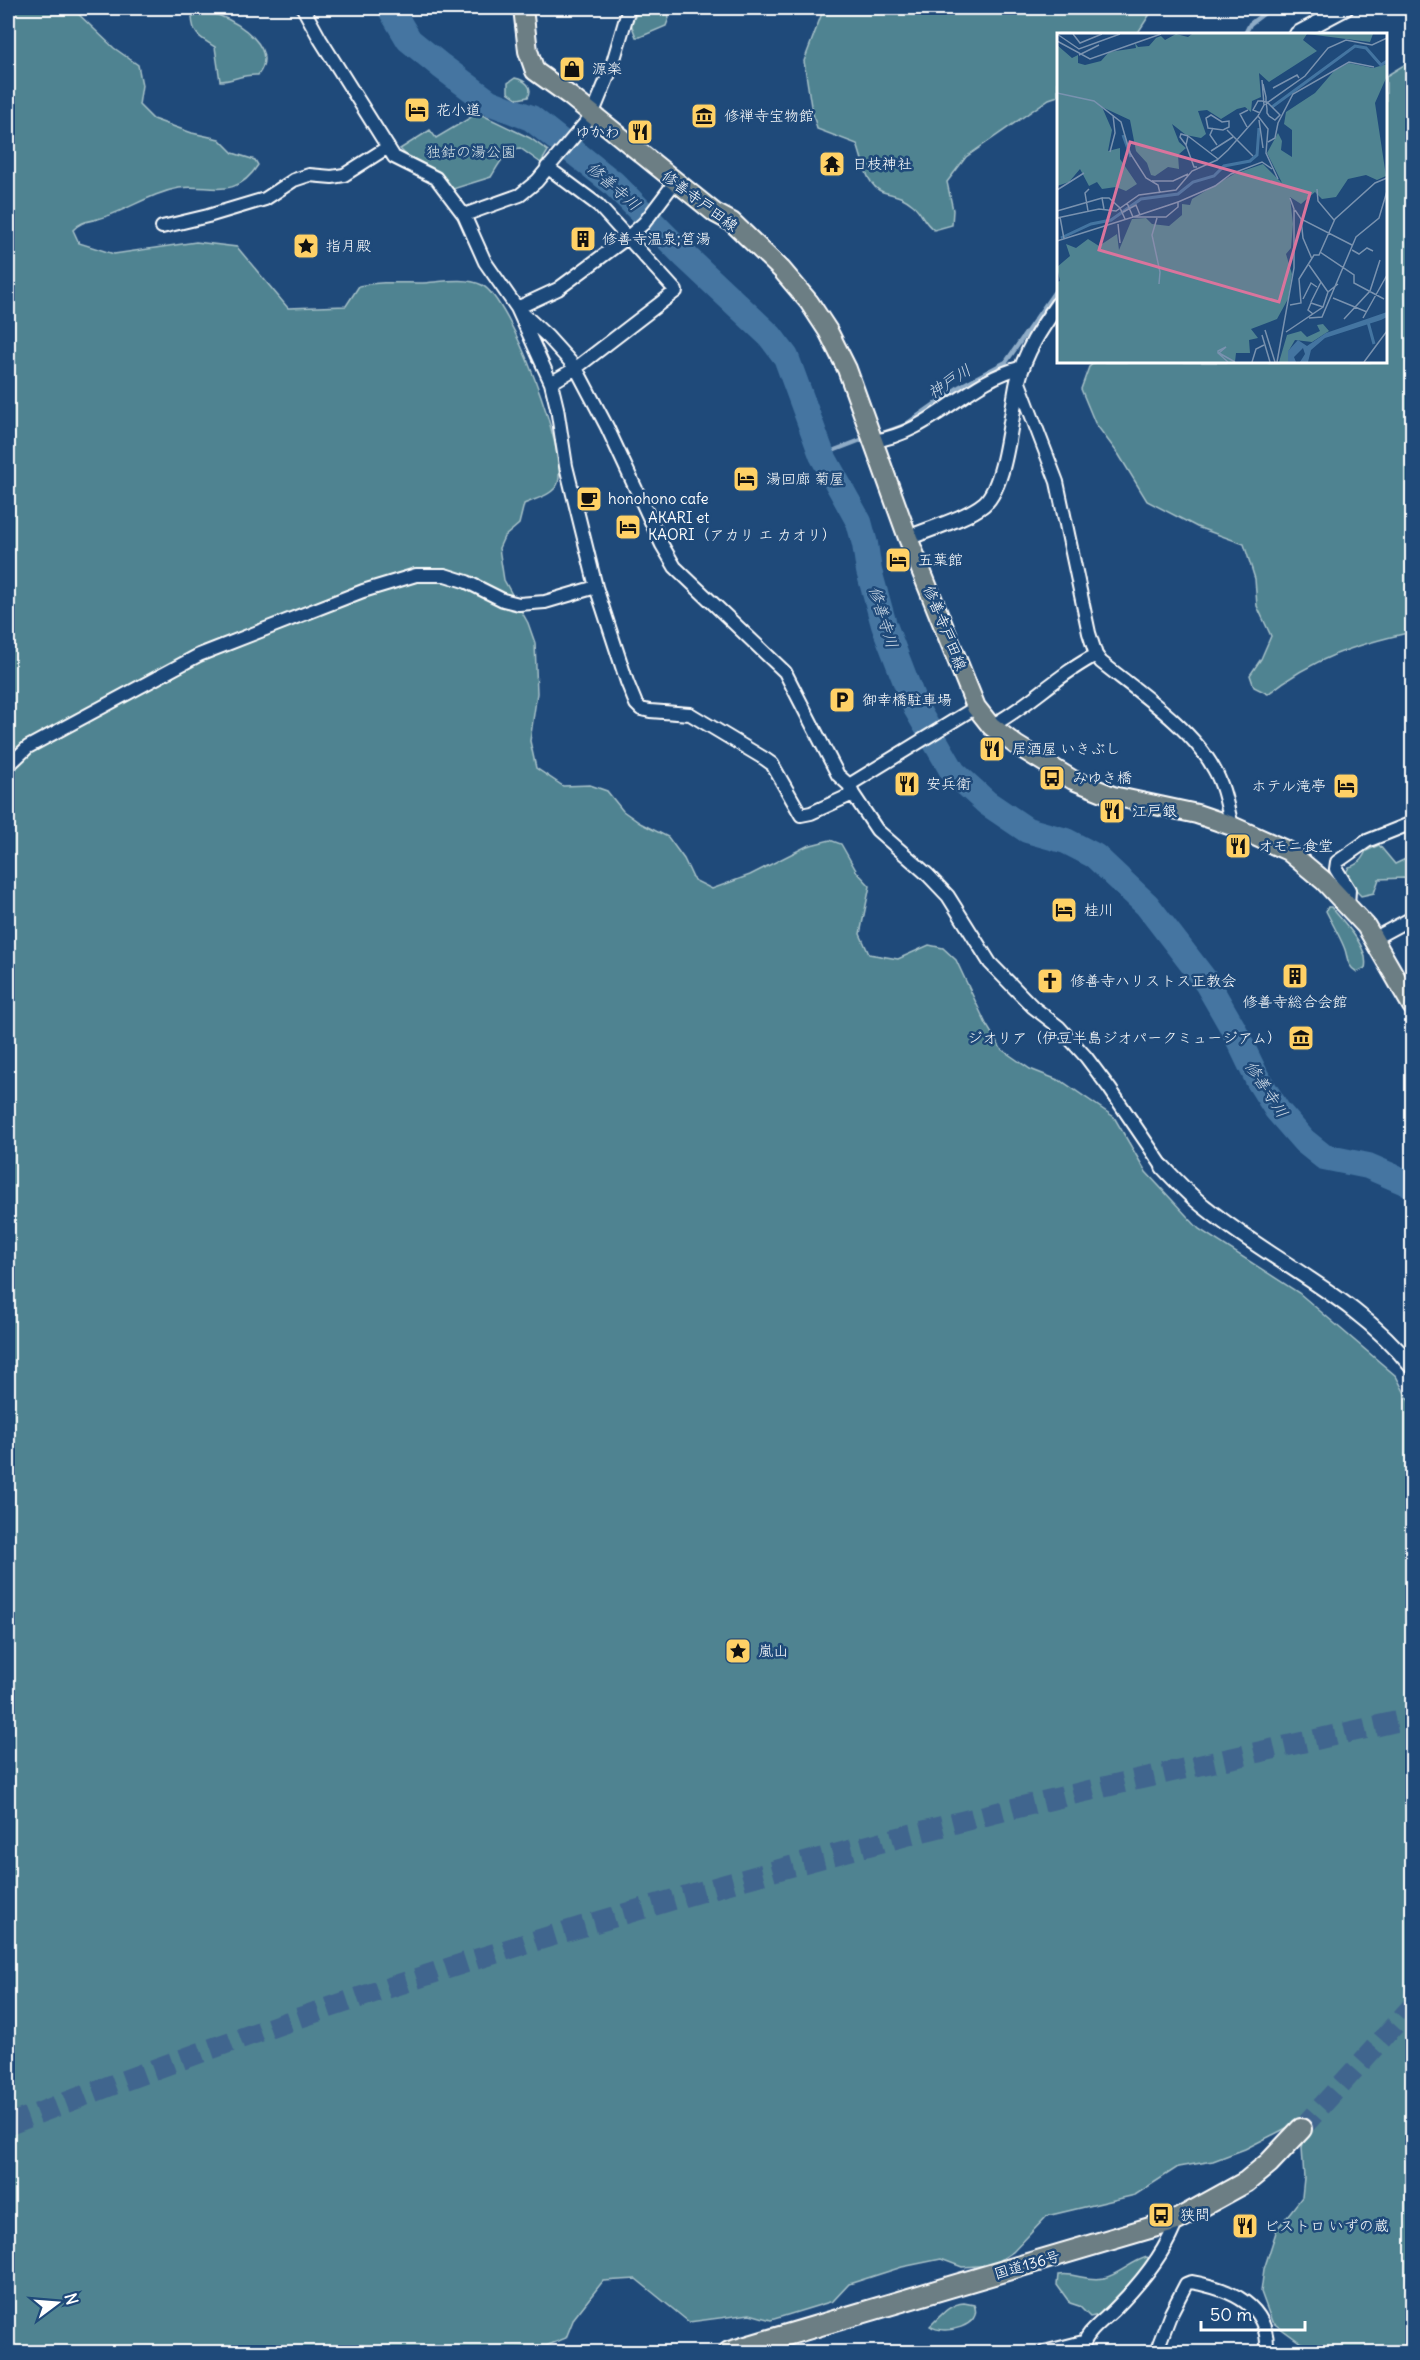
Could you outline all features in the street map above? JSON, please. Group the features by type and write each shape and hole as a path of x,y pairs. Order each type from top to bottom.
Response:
{"highway":[{"name":"国道136号","path":"729,2352 1177,2220 1246,2182 1269,2163 1301,2129"}],"main road":[{"name":"修善寺戸田線","path":"523,8 528,51 535,71 587,121 675,182 715,213 732,222 782,270 809,302 828,331 848,369 908,538 976,707 991,726 1044,763 1090,787 1113,796 1197,814 1232,826 1288,851 1324,881 1366,926 1413,1006"}],"street":[{"path":"303,8 394,157 436,178 464,215 484,262 517,308 576,368 607,427 662,545 675,567 785,672 838,775 851,789 877,830 927,874 948,896 990,963 1033,1007 1059,1027 1086,1057 1163,1167 1208,1210 1388,1337 1413,1367"},
{"path":"464,215 520,195 537,181 587,121 611,69 629,8"},
{"path":"1299,33 1346,8"},
{"path":"162,227 265,199 294,180 309,175 332,177 344,174 387,147"},
{"path":"548,167 598,206 676,291 576,368 551,383"},
{"path":"517,308 558,289 628,237 644,224 675,182"},
{"path":"908,538 975,509 993,494 1002,468 1020,374 1028,350 1057,307"},
{"path":"517,308 551,383 566,466 596,587 627,682 636,704 641,709 690,714 765,759 772,764 801,814 812,813 851,789 901,752 976,707"},
{"path":"873,441 899,436 912,430 999,374 1020,374"},
{"path":"1020,374 1057,482 1089,633 1096,655 1101,662 1154,703 1205,753 1224,791 1232,826"},
{"path":"8,766 28,747 199,655 363,591 416,575 445,575 467,582 503,600 519,604 545,602 596,587"},
{"path":"991,726 1009,717 1033,697 1096,655"},
{"path":"1348,906 1348,890 1336,869 1338,862 1367,841 1413,823"},
{"path":"1373,939 1413,918"},
{"path":"1044,2352 1082,2347 1087,2336 1116,2308 1170,2241 1177,2220"},
{"path":"1156,2352 1186,2284 1191,2282 1239,2296 1251,2307 1261,2318 1268,2338 1267,2352"}],"green space":[{"path":"8,8 72,8 114,48 138,65 142,85 139,105 153,119 192,133 219,139 233,153 255,160 258,165 240,184 231,187 190,187 169,190 111,215 83,223 73,230 79,243 114,254 196,242 237,247 288,308 346,306 359,286 383,283 468,281 482,285 494,297 508,318 535,379 546,412 559,467 556,487 548,494 524,504 519,524 504,537 499,548 504,580 528,623 535,643 537,693 530,741 536,768 563,786 590,785 607,791 623,811 640,823 668,837 684,859 694,880 712,889 750,875 807,846 830,840 841,844 857,872 870,886 860,934 869,954 898,959 929,945 943,948 956,960 986,1024 1001,1049 1030,1069 1063,1082 1114,1117 1146,1172 1199,1229 1299,1293 1396,1376 1412,1407 1412,2352 1328,2352 1301,2343 1272,2322 1261,2292 1264,2269 1277,2229 1302,2197 1304,2178 1302,2147 1306,2134 1296,2123 1245,2149 1213,2161 1178,2167 1135,2195 1047,2216 1013,2252 993,2265 962,2267 941,2259 902,2267 849,2284 833,2301 771,2320 750,2314 689,2322 636,2279 603,2281 574,2318 566,2338 546,2346 493,2352 8,2352"},
{"path":"640,8 666,8 669,18 666,26 636,37 631,24"},
{"path":"824,8 1154,8 1138,33 1057,33 1057,96 1049,99 966,157 947,182 953,210 952,225 934,230 909,202 877,189 866,172 857,144 817,129 804,61"},
{"path":"199,12 213,13 227,19 254,38 264,55 263,65 258,75 220,81 215,47 199,36 194,28 192,17"},
{"path":"1412,60 1412,632 1336,654 1301,671 1268,694 1254,687 1250,675 1261,659 1271,636 1257,606 1255,579 1244,544 1197,527 1147,501 1119,455 1095,423 1081,389 1089,367 1094,363 1387,363 1387,75"},
{"path":"515,78 528,84 530,93 528,97 518,99 508,92 508,83"},
{"name":"独鈷の湯公園","path":"478,113 530,138 548,151 541,163 520,148 515,149 503,159 491,177 453,189 431,167 406,155 400,149 430,130 436,138"},
{"path":"1379,845 1395,864 1412,856 1412,882 1404,878 1379,879 1374,893 1361,896 1346,880 1345,875 1349,867 1355,865 1366,851"},
{"path":"1328,907 1331,907 1360,944 1366,960 1365,968 1357,972 1351,967 1342,942 1326,911"},
{"path":"1147,2257 1149,2259 1147,2265 1099,2315 1090,2317 1079,2306 1070,2303 1057,2285 1058,2275 1104,2278"},
{"path":"964,2303 974,2305 976,2312 968,2324 944,2330 930,2326 949,2308"}],"waterway":[{"name":"修善寺川","path":"390,8 409,40 441,66 489,102 531,118 613,183 686,257 770,336 786,357 822,455 859,522 869,571 884,625 916,708 953,772 987,803 1027,830 1066,841 1095,856 1147,905 1207,983 1234,1030 1257,1078 1277,1110 1304,1141 1324,1157 1368,1166 1412,1185"},
{"name":"神戸川","path":"1246,33 1250,24 1271,8"},
{"name":"神戸川","path":"880,434 905,425 959,387 1006,362 1057,288"},
{"name":"神戸川","path":"822,455 866,438"}],"tunnel":[{"path":"8,2125 235,2040 350,2001 698,1892 992,1814 1412,1718"},
{"path":"1301,2129 1412,2006"}],"place":[{"name":"源楽","path":"572,69"},
{"name":"花小道","path":"417,110"},
{"name":"修禅寺宝物館","path":"704,116"},
{"name":"ゆかわ","path":"640,132"},
{"name":"日枝神社","path":"832,164"},
{"name":"修善寺温泉;筥湯","path":"583,239"},
{"name":"指月殿","path":"306,246"},
{"name":"湯回廊 菊屋","path":"746,479"},
{"name":"honohono cafe","path":"589,499"},
{"name":"AKARI et KAORI（アカリ エ カオリ）","path":"628,527"},
{"name":"五葉館","path":"898,560"},
{"name":"御幸橋駐車場","path":"842,700"},
{"name":"居酒屋 いきぶし","path":"992,749"},
{"name":"みゆき橋","path":"1052,778"},
{"name":"安兵衛","path":"907,784"},
{"name":"ホテル滝亭","path":"1346,786"},
{"name":"江戸銀","path":"1112,811"},
{"name":"オモニ食堂","path":"1238,846"},
{"name":"桂川","path":"1064,910"},
{"name":"修善寺総合会館","path":"1295,976"},
{"name":"修善寺ハリストス正教会","path":"1050,981"},
{"name":"ジオリア（伊豆半島ジオパークミュージアム）","path":"1301,1038"},
{"name":"嵐山","path":"738,1651"},
{"name":"狭間","path":"1161,2215"},
{"name":"ビストロ いずの蔵","path":"1245,2226"}]}
